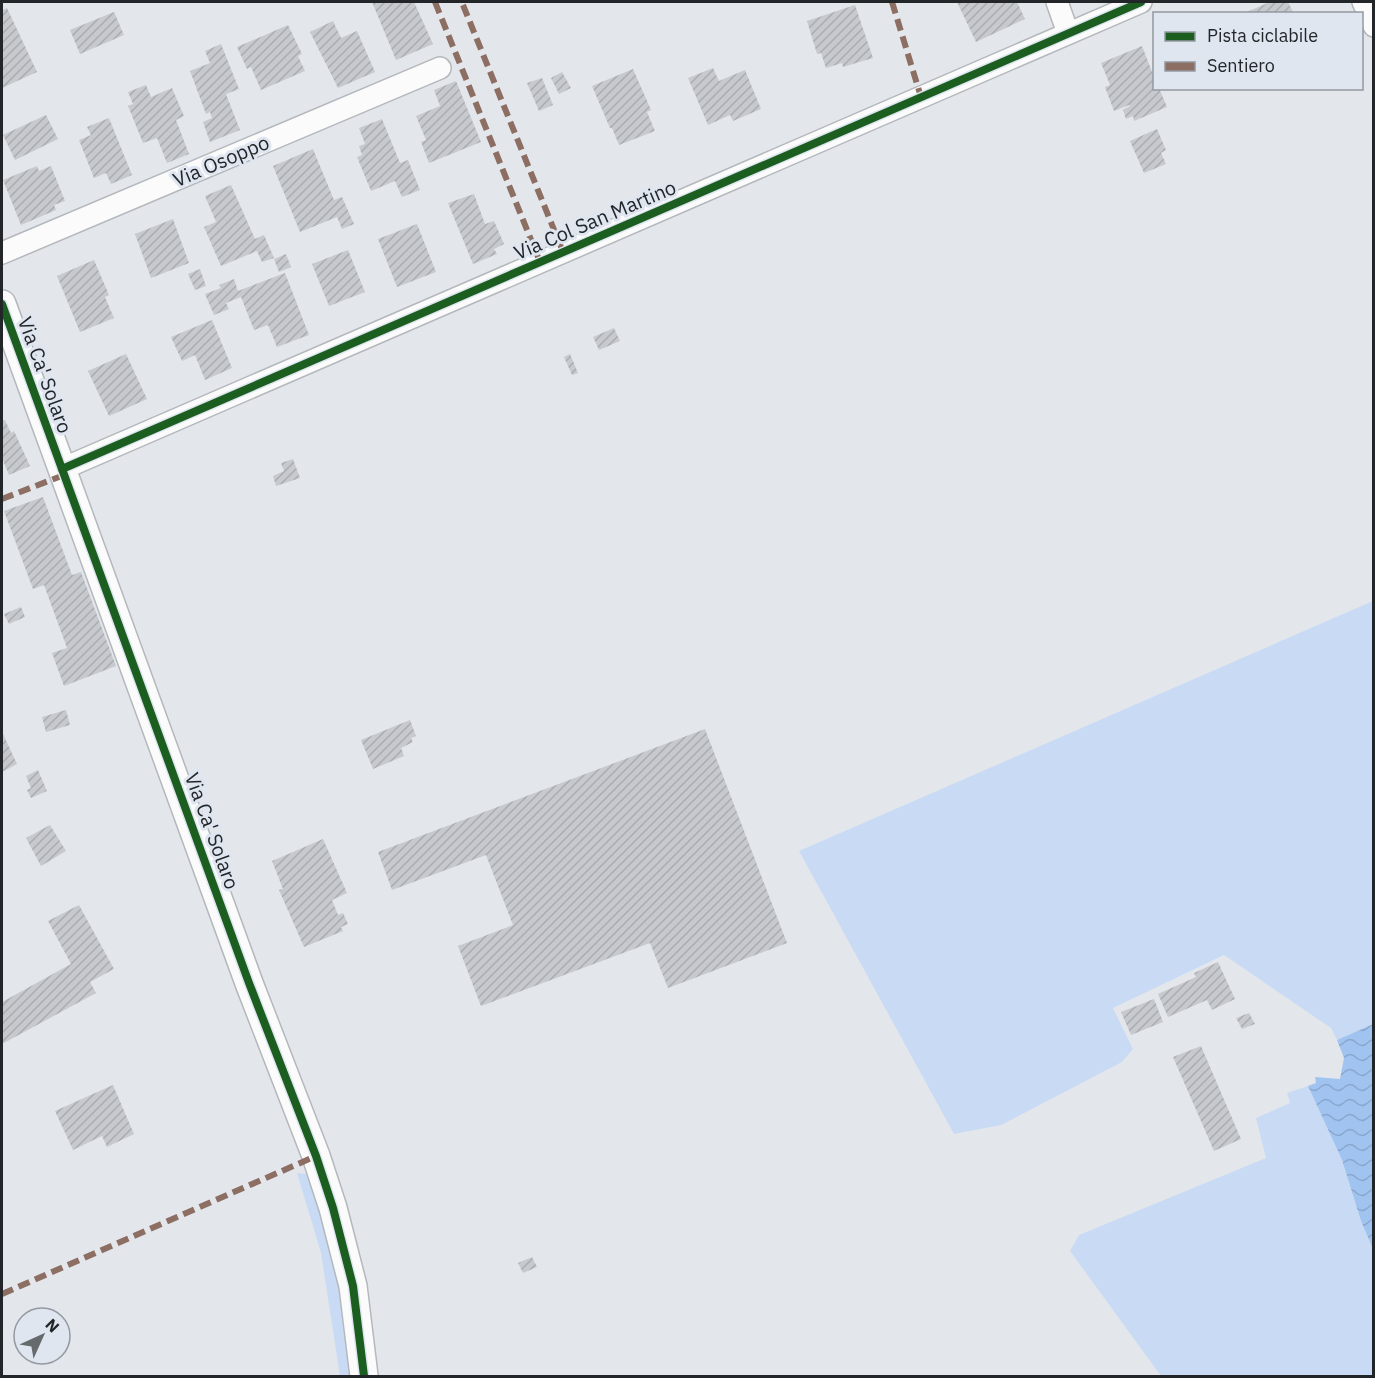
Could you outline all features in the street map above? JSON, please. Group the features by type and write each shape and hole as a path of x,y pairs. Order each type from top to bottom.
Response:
{"street":[{"path":"1057,2 1068,33"},
{"name":"Via Col San Martino","path":"62,469 1141,2"},
{"path":"1363,2 1374,26"},
{"name":"Via Osoppo","path":"2,253 440,68"},
{"name":"Via Ca' Solaro","path":"2,303 326,1187 344,1246 353,1286 364,1377"}],"shaded area":[{"path":"1373,601 1373,1024 1337,1040 1331,1028 1224,955 1113,1008 1133,1049 1122,1062 1001,1125 954,1134 799,851"},
{"path":"1308,1086 1342,1160 1361,1221 1373,1249 1373,1376 1161,1376 1070,1251 1079,1235 1266,1158 1256,1118 1290,1103 1287,1093"},
{"path":"297,1173 307,1174 322,1211 341,1289 353,1376 340,1376 321,1253"}],"water":[{"path":"1373,1024 1373,1249 1361,1221 1342,1160 1308,1086 1316,1083 1315,1077 1340,1079 1344,1058 1337,1040"}],"building":[{"path":"372,2 414,2 433,44 396,60"},
{"path":"957,2 1017,2 1025,19 976,42"},
{"path":"1270,2 1288,2 1293,12 1247,12"},
{"path":"855,5 873,58 843,67 842,63 826,68 821,53 817,54 807,21"},
{"path":"7,8 37,72 2,88 2,10"},
{"path":"114,12 124,35 80,54 70,30"},
{"path":"333,21 341,38 357,31 375,72 338,88 310,32"},
{"path":"288,25 302,54 298,56 305,71 261,90 251,67 247,69 237,47"},
{"path":"221,44 239,89 226,94 240,130 210,142 203,122 212,118 210,112 206,114 190,71 210,63 205,51"},
{"path":"1142,46 1153,74 1153,90 1160,90 1167,107 1134,121 1133,116 1126,119 1123,110 1129,105 1114,111 1105,87 1110,85 1101,63"},
{"path":"713,68 719,81 745,70 761,109 733,121 730,115 708,125 688,78"},
{"path":"633,69 651,110 647,112 655,131 619,145 592,86"},
{"path":"562,72 571,88 559,94 551,78"},
{"path":"542,78 553,105 539,111 527,83"},
{"path":"456,81 481,142 429,163 421,142 426,140 416,116 440,106 434,90"},
{"path":"146,85 151,97 172,88 184,116 176,120 189,154 167,163 157,138 143,143 128,106 133,104 128,92"},
{"path":"46,115 58,139 15,160 3,135"},
{"path":"109,118 132,175 111,184 106,173 94,178 79,140 91,135 87,127"},
{"path":"382,119 400,163 408,160 420,190 402,197 395,181 371,191 357,157 362,155 359,146 365,144 359,128"},
{"path":"1157,129 1166,150 1161,153 1166,164 1144,173 1130,141"},
{"path":"313,149 334,200 342,197 354,224 342,229 337,217 300,232 273,166"},
{"path":"37,166 39,171 51,166 65,201 54,205 56,210 21,225 3,180"},
{"path":"231,185 255,239 264,235 274,258 262,262 257,251 221,266 204,227 216,222 205,196"},
{"path":"474,194 485,224 494,221 504,244 494,249 497,254 473,264 448,203"},
{"path":"173,219 189,263 151,278 135,234"},
{"path":"417,224 436,272 397,287 378,239"},
{"path":"348,250 365,292 329,306 312,264"},
{"path":"286,254 291,267 279,272 274,259"},
{"path":"94,260 109,295 105,297 114,318 80,332 57,276"},
{"path":"200,269 206,286 195,290 188,274"},
{"path":"285,273 309,335 277,347 268,325 254,330 241,297 226,303 229,309 214,315 205,294 221,288 219,285 234,279 238,291"},
{"path":"212,320 232,368 205,380 195,355 182,361 171,337"},
{"path":"614,328 620,341 599,350 593,337"},
{"path":"126,354 147,399 109,416 88,371"},
{"path":"570,354 578,373 572,375 564,357"},
{"path":"5,420 11,433 14,431 30,466 9,475 2,458 2,421"},
{"path":"293,459 300,478 276,486 273,476 284,471 281,463"},
{"path":"43,497 72,575 81,572 116,666 64,686 52,653 67,648 44,585 33,589 4,511"},
{"path":"21,607 25,617 9,624 4,614"},
{"path":"66,710 70,725 46,732 42,717"},
{"path":"410,720 416,736 411,738 413,742 401,748 404,756 373,769 361,740"},
{"path":"705,729 787,943 668,988 650,943 481,1006 458,946 513,925 486,855 392,890 378,852"},
{"path":"2,732 17,764 2,772"},
{"path":"38,770 47,791 31,798 27,790 31,788 26,776"},
{"path":"50,825 66,851 41,866 26,838"},
{"path":"323,839 347,893 332,900 338,915 343,913 348,924 341,927 343,931 304,947 279,890 283,889 272,861"},
{"path":"79,905 114,969 90,982 96,993 2,1044 2,1002 71,964 48,921"},
{"path":"1218,962 1235,999 1212,1010 1207,1000 1168,1017 1158,994 1196,977 1194,973"},
{"path":"1154,999 1163,1022 1131,1035 1121,1012"},
{"path":"1249,1013 1255,1024 1242,1029 1236,1018"},
{"path":"1201,1046 1241,1139 1214,1151 1173,1057"},
{"path":"113,1085 134,1134 107,1147 102,1136 73,1150 55,1111"},
{"path":"532,1257 537,1267 523,1273 518,1263"}],"marked path":[{"path":"435,2 540,262"},
{"path":"892,2 921,97"},
{"path":"463,5 563,252"},
{"path":"2,499 64,475"},
{"path":"2,1294 316,1156"}],"cycle path":[{"path":"62,469 1141,2"},
{"path":"2,304 249,983 316,1156 333,1208 353,1286 364,1376"}]}
